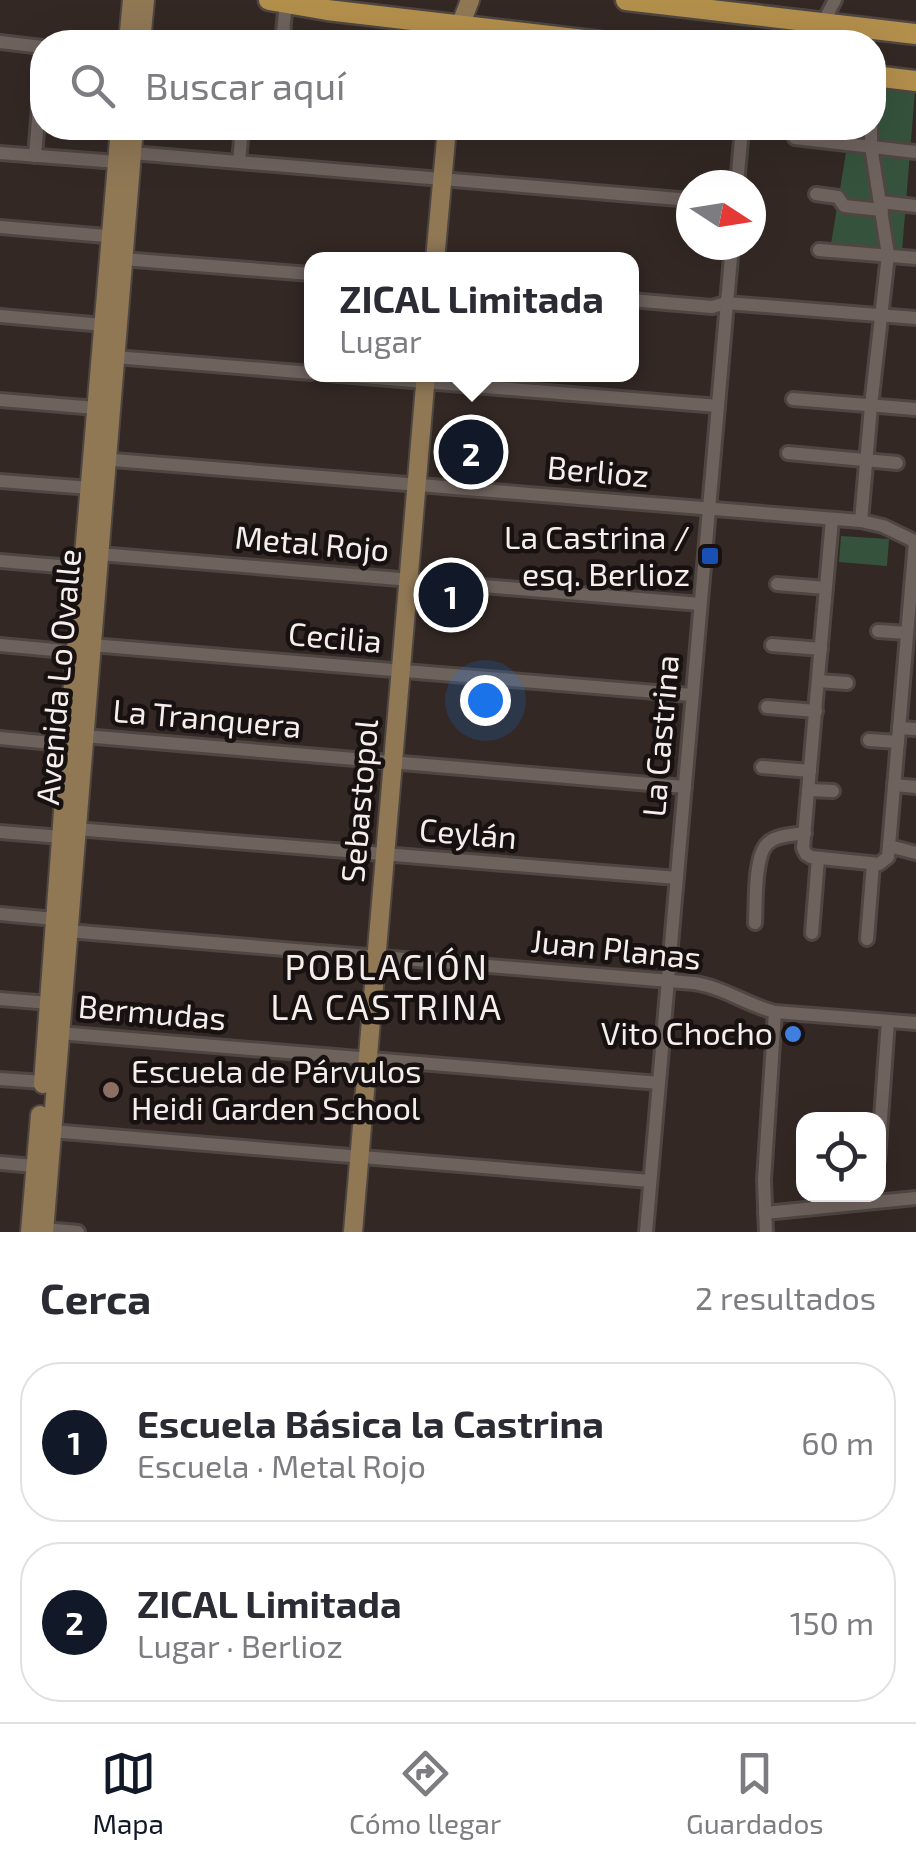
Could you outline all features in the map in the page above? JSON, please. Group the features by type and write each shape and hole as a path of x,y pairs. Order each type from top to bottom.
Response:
{"main road":[{"path":"129,30 132,0"},
{"path":"144,30 145,0"},
{"path":"456,30 460,0"},
{"path":"457,30 470,0"},
{"path":"626,0 879,30"},
{"path":"278,2 444,30"},
{"path":"886,31 916,34"},
{"path":"886,77 916,80"},
{"name":"Avenida Lo Ovalle","path":"84,648 99,554 96,408 118,237 124,158 122,140"},
{"name":"Avenida Lo Ovalle","path":"124,158 130,140"},
{"path":"437,252 445,140"},
{"name":"Avenida Lo Ovalle","path":"39,1231 59,1033 61,925 79,742 83,568 90,488 100,458 116,357 124,259 118,237"},
{"name":"Sebastopol","path":"354,1232 425,382"},
{"name":"Avenida Lo Ovalle","path":"39,1231 35,1166 48,1003 61,925"}],"street":[{"path":"823,24 835,0"},
{"path":"278,2 281,30"},
{"path":"0,42 30,46"},
{"path":"35,156 36,140"},
{"path":"239,162 241,140"},
{"path":"738,170 741,140"},
{"path":"815,140 916,152"},
{"path":"861,521 888,255 871,140"},
{"path":"0,153 239,162 676,199"},
{"path":"816,194 838,197 844,206 916,206"},
{"path":"0,227 118,237"},
{"path":"819,250 916,258"},
{"path":"124,259 304,273"},
{"name":"La Castrina","path":"646,1232 730,260"},
{"path":"639,301 712,307 726,303 916,318"},
{"path":"0,316 104,325"},
{"path":"116,357 304,372"},
{"path":"467,382 718,406"},
{"path":"793,399 916,410"},
{"path":"0,400 96,408"},
{"path":"788,453 897,463"},
{"name":"Berlioz","path":"100,458 861,521 883,526 915,542"},
{"path":"0,480 90,488"},
{"path":"832,519 803,848 812,856 879,863 888,857 898,735 910,675 915,542"},
{"name":"Metal Rojo","path":"99,554 700,604"},
{"path":"0,560 83,568"},
{"path":"777,584 826,588"},
{"path":"878,631 910,625"},
{"name":"Cecilia","path":"0,645 401,671 692,696"},
{"path":"772,645 821,649"},
{"path":"818,681 847,683"},
{"path":"767,707 816,711"},
{"path":"869,740 916,729"},
{"name":"La Tranquera","path":"0,738 393,762 684,787"},
{"path":"762,767 810,771"},
{"path":"894,785 916,787"},
{"path":"808,790 833,791"},
{"name":"Ceylán","path":"0,832 385,854 677,878"},
{"path":"755,922 759,862 764,848 777,838 804,833"},
{"path":"889,846 916,853"},
{"path":"812,856 812,933"},
{"path":"866,939 879,863"},
{"name":"Juan Planas","path":"0,914 61,925 376,957 708,985 775,1012 916,1024"},
{"path":"0,999 48,1003"},
{"path":"766,1232 765,1166 775,1012"},
{"path":"881,1112 888,1021"},
{"name":"Bermudas","path":"59,1033 659,1083"},
{"path":"0,1079 43,1082"},
{"path":"50,1131 650,1181"},
{"path":"0,1163 35,1166"},
{"path":"886,1198 916,1198"},
{"path":"765,1213 846,1202"},
{"path":"39,1231 78,1232"}],"green space":[{"path":"886,89 915,91 902,251 891,249 875,140 886,140"},
{"path":"848,140 868,140 882,249 831,244"},
{"path":"841,536 889,539 887,566 839,562"}],"place":[{"name":"ZICAL Limitada","path":"471,452"},
{"name":"La Castrina / esq. Berlioz","path":"710,556"},
{"name":"Escuela Básica la Castrina","path":"451,595"},
{"name":"Vito Chocho","path":"793,1034"},
{"name":"Escuela de Párvulos Heidi Garden School","path":"111,1090"}],"district":[{"name":"POBLACIÓN LA CASTRINA","path":"387,988"}]}
